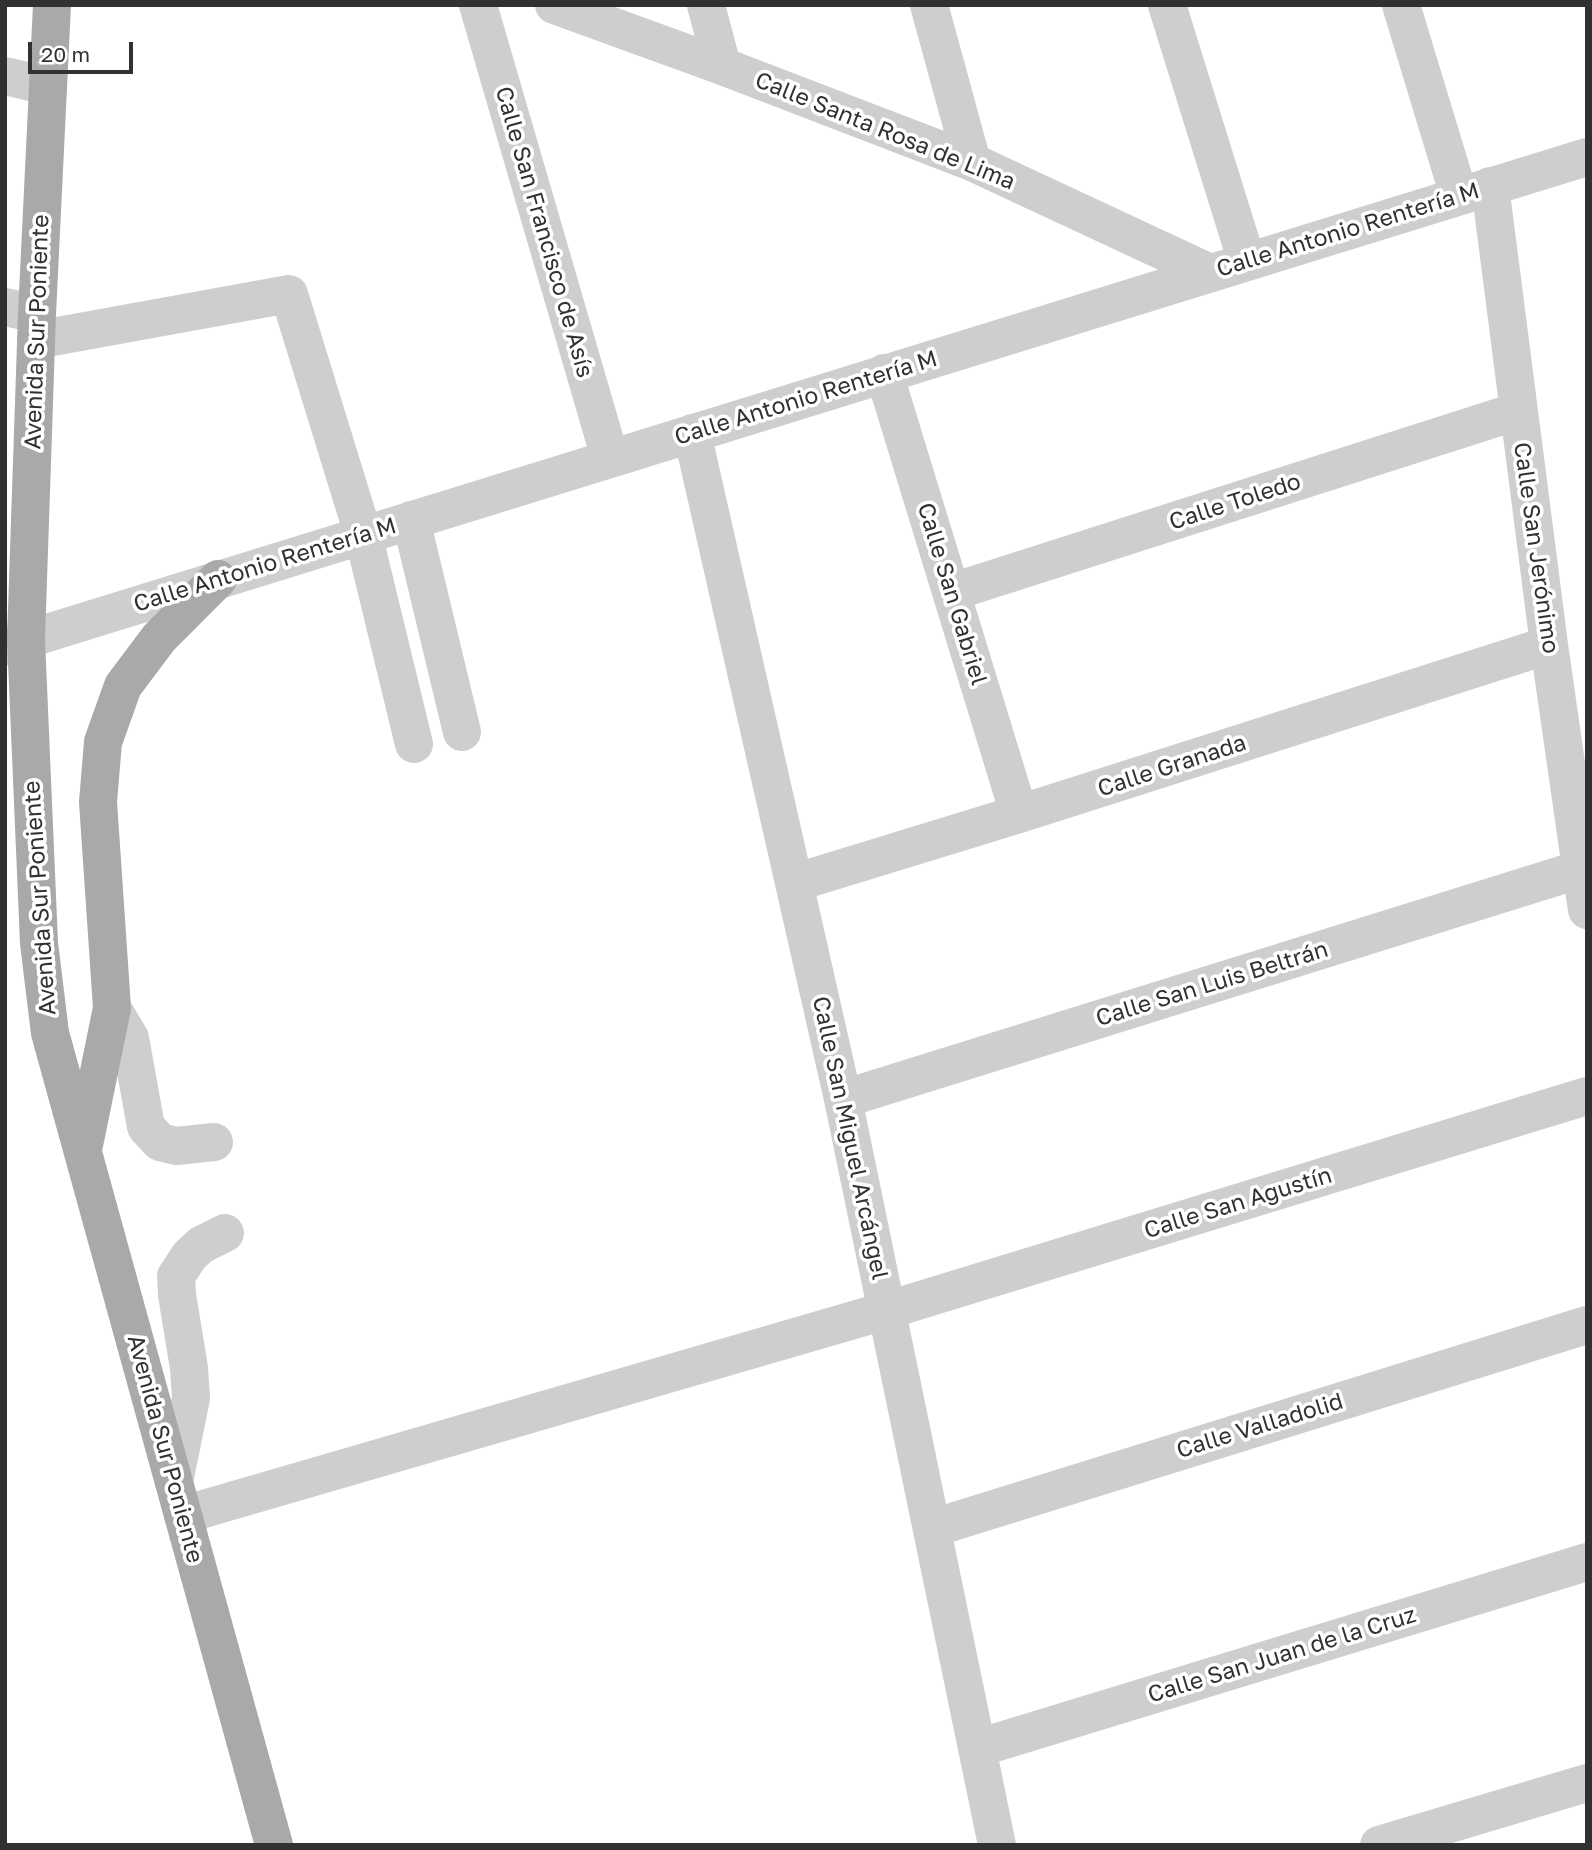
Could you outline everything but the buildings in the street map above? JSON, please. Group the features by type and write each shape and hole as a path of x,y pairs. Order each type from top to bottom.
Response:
{"main road":[{"name":"Avenida Sur Poniente","path":"52,5 48,86 26,320 16,642 39,943 50,1033 274,1845"},
{"path":"83,1151 112,1008 98,802 103,742 123,686 159,638 218,579"}],"street":[{"name":"Calle San Francisco de Asís","path":"478,5 610,458"},
{"name":"Calle Santa Rosa de Lima","path":"554,5 972,162 1210,273"},
{"path":"706,5 722,66"},
{"path":"929,5 972,162"},
{"path":"1167,5 1247,262"},
{"name":"Calle San Jerónimo","path":"1401,5 1475,191 1518,411 1587,910"},
{"path":"5,76 48,86"},
{"name":"Calle Antonio Rentería M","path":"16,642 1587,157"},
{"path":"26,320 289,294 363,534 414,744"},
{"name":"Calle San Gabriel","path":"884,373 1019,814"},
{"name":"Calle Toledo","path":"952,592 1518,411"},
{"name":"Calle San Miguel Arcángel","path":"692,433 843,1099 998,1845"},
{"path":"411,520 462,732"},
{"name":"Calle Granada","path":"794,883 1549,645"},
{"name":"Calle San Luis Beltrán","path":"843,1099 1581,869"},
{"path":"112,1008 130,1038 146,1127 160,1142 176,1146 214,1142"},
{"name":"Calle San Agustín","path":"179,1499 888,1310 1587,1096"},
{"path":"179,1499 191,1398 176,1276 190,1255 201,1245 225,1233"},
{"name":"Calle Valladolid","path":"933,1528 1587,1325"},
{"name":"Calle San Juan de la Cruz","path":"978,1748 1587,1562"},
{"path":"1379,1845 1587,1783"}]}
